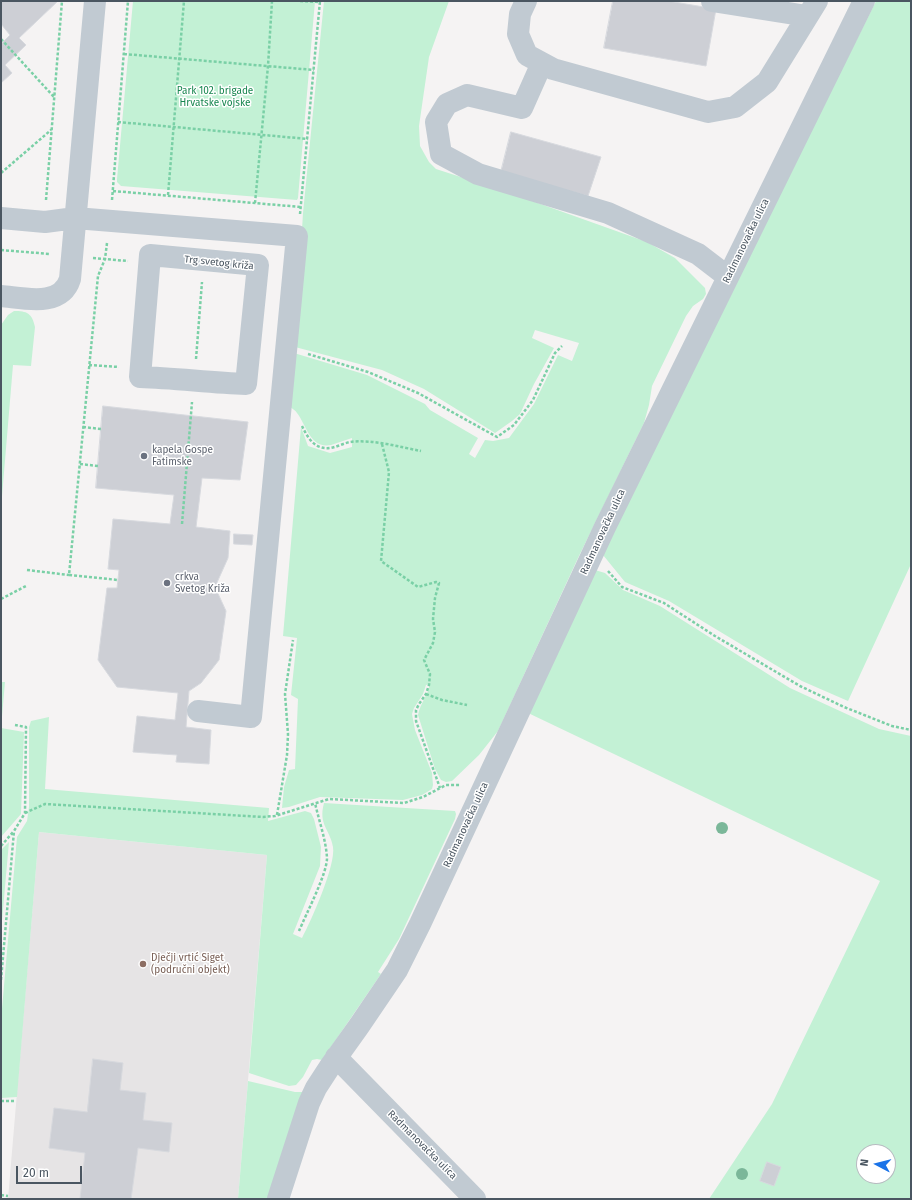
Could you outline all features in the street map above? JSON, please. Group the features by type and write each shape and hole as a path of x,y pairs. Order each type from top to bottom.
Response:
{"street":[{"path":"1,296 40,299 52,298 68,286 76,218 95,1"},
{"path":"520,5 518,34 527,55 553,69 708,112 735,107 767,82 812,8 712,1"},
{"name":"Radmanovačka ulica","path":"278,1199 309,1103 316,1088 397,970 592,555 864,1"},
{"path":"542,63 522,108 467,95 447,104 436,122 441,154 478,174 608,212 698,254 728,277"},
{"path":"1,218 45,222 76,218 297,236 252,717 198,711"},
{"name":"Trg svetog križa","path":"150,255 258,265 246,384 194,380 140,377 150,255"},
{"name":"Radmanovačka ulica","path":"336,1057 475,1199"}],"path":[{"path":"45,222 62,1"},
{"path":"69,575 98,276 105,259 110,221 128,1"},
{"path":"168,195 184,1"},
{"path":"255,203 268,66 272,1"},
{"path":"297,236 302,207 320,2 300,1"},
{"path":"1,38 54,97"},
{"path":"124,54 314,70"},
{"path":"118,122 261,136 308,139"},
{"path":"1,173 52,130"},
{"path":"113,191 302,207"},
{"path":"194,380 203,275"},
{"path":"286,347 368,372 418,393 497,437 514,425 533,400 555,353 562,346"},
{"path":"281,405 296,415 307,435 314,444 321,447 330,448 350,442 368,442 421,451"},
{"path":"182,524 190,415"},
{"path":"83,427 100,429"},
{"path":"382,444 389,472 381,561 418,587 436,582 439,583 435,598 433,619 436,632 433,643 424,660 430,674 429,685 426,694 416,710 416,721 440,788"},
{"path":"80,464 98,466"},
{"path":"592,555 603,564 622,587 664,603 715,636 800,686 844,707 892,726 911,730"},
{"path":"27,570 118,580"},
{"path":"1,599 26,586"},
{"path":"277,815 287,754 288,734 285,694 293,640"},
{"path":"426,694 442,700 467,705"},
{"path":"1,846 14,832 25,813 26,727 16,725"},
{"path":"25,813 45,804 264,817 277,815 329,799 404,803 423,797 446,785 465,786 482,791"},
{"path":"299,931 324,872 327,860 326,846 315,803"},
{"path":"1,980 14,832"},
{"path":"1,1101 16,1101"},
{"path":"1,1195 8,1196"}],"shaded area":[{"name":"Dječji vrtić Siget (područni objekt)","path":"39,832 267,855 238,1199 8,1199"}],"green space":[{"name":"Park 102. brigade Hrvatske vojske","path":"133,1 315,1 297,200 121,186 117,182"},
{"path":"324,1 449,1 429,57 419,126 420,146 429,162 436,169 507,192 647,242 675,258 705,288 706,294 703,299 693,306 686,316 652,386 644,423 578,558 498,731 479,755 452,781 446,782 441,780 435,769 418,715 430,684 426,685 423,694 412,714 415,730 432,773 432,789 422,795 403,800 320,797 282,808 284,787 289,770 295,769 298,699 291,695 297,638 283,636 301,427 308,446 330,453 352,447 352,438 331,445 318,444 310,435 297,412 290,407 294,353 367,375 425,404 430,410 478,438 469,454 475,458 485,440 493,441 509,438 534,404 558,355 572,361 579,343 535,330 532,338 554,348 534,384 520,414 495,433 424,389 382,370 295,347 303,213"},
{"path":"876,1 911,1 911,564 848,701 802,681 669,601 625,582 603,555 640,470"},
{"path":"14,311 26,312 32,319 35,327 31,366 13,365 1,508 1,325 8,315"},
{"path":"595,570 605,573 623,590 660,606 790,688 879,729 911,736 911,1199 709,1199 772,1104 880,881 526,712"},
{"path":"1,682 5,682 1,728"},
{"path":"49,717 45,789 269,808 268,821 305,811 311,813 321,847 320,866 293,934 302,938 322,893 333,855 332,841 322,817 324,803 455,811 455,819 399,939 378,972 381,974 322,1060 312,1060 303,1077 296,1085 289,1086 249,1073 267,855 39,832 17,1097 1,1098 1,1020 17,837 27,821 29,807 29,727 31,721"},
{"path":"1,728 24,732 21,814 1,837"},
{"path":"9,842 1,932 1,850"},
{"path":"248,1081 295,1092 305,1092 271,1199 238,1199"}],"building":[{"path":"1,1 58,1 19,38 26,45 5,65 12,73 1,83 1,44 10,35 1,24"},
{"path":"613,1 668,1 716,9 706,66 604,48"},
{"path":"511,132 601,157 588,196 501,172"},
{"name":"crkva Svetog Križa","path":"103,406 248,422 240,480 202,478 196,527 230,531 228,558 215,587 226,611 219,660 201,683 189,691 186,727 211,730 209,764 176,762 177,755 133,752 137,716 175,720 178,693 117,687 98,660 107,588 117,588 119,570 108,569 113,519 170,524 174,495 96,488"},
{"path":"234,534 253,535 252,545 234,544"},
{"path":"93,1059 123,1063 120,1090 146,1093 143,1120 172,1123 169,1152 138,1148 131,1199 80,1199 85,1153 49,1148 54,1108 87,1112"},
{"path":"767,1162 781,1167 774,1186 760,1181"}],"place":[{"name":"kapela Gospe Fatimske","path":"144,456"},
{"name":"crkva Svetog Križa","path":"167,583"},
{"name":"Dječji vrtić Siget (područni objekt)","path":"143,964"}]}
